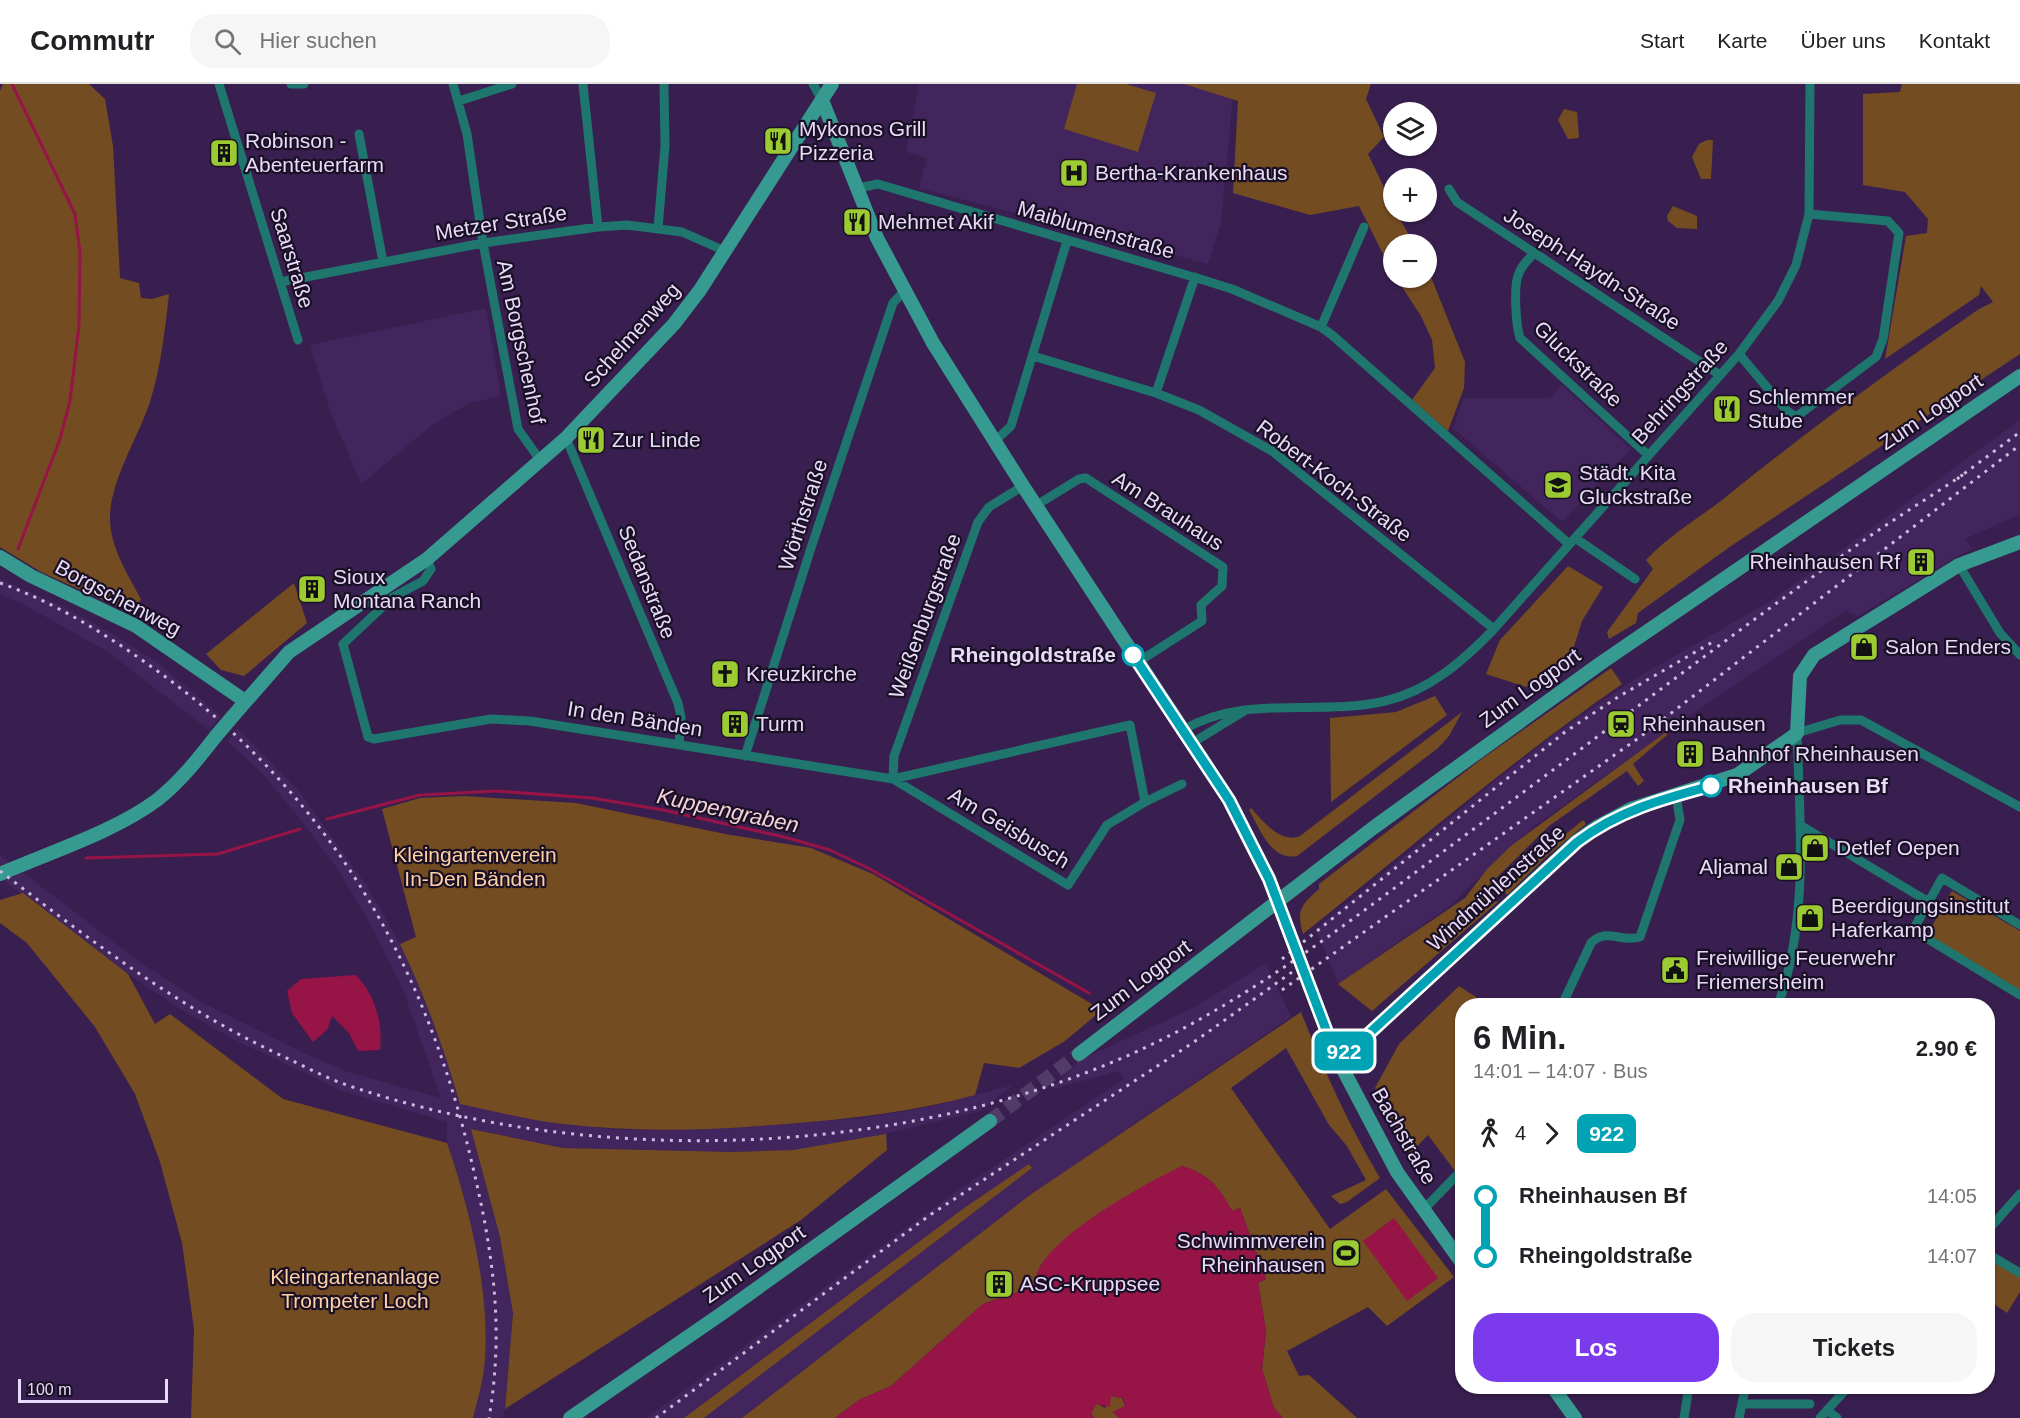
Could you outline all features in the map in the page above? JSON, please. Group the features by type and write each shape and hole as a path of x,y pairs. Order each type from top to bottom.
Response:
{"street":[{"name":"Saarstraße","path":"219,84 298,340"},
{"name":"Am Borgschenhof","path":"453,84 459,100 518,429 540,460"},
{"path":"459,100 496,86 512,84"},
{"path":"583,84 598,226"},
{"path":"658,228 664,146 664,84"},
{"path":"813,84 822,100 878,238 933,344 1035,506 1229,800 1278,902 1305,981 1336,1056"},
{"name":"Schelmenweg","path":"0,874 121,822 156,801 187,772 289,652 427,559 566,438 674,324 725,251 832,84"},
{"name":"Behringstraße","path":"1183,730 1201,719 1224,712 1246,709 1347,706 1386,701 1429,684 1455,666 1494,629 1738,354 1770,313 1785,288 1796,265 1809,214 1810,84"},
{"path":"359,134 383,262"},
{"name":"Maiblumenstraße","path":"858,188 869,183 878,184 1232,289 1321,327 1572,541 1635,579"},
{"name":"Joseph-Haydn-Straße","path":"1449,189 1457,202 1720,375"},
{"path":"1738,354 1749,363 1787,411 1796,417 1876,357 1883,339 1899,233 1888,220 1809,214"},
{"name":"Metzer Straße","path":"280,282 483,243 598,226 658,228 698,237 725,251"},
{"path":"1321,327 1364,227"},
{"path":"994,442 1011,426 1067,241"},
{"name":"Gluckstraße","path":"1533,254 1524,265 1517,280 1517,329 1520,338 1648,455"},
{"path":"1156,393 1195,278"},
{"name":"Wörthstraße","path":"745,756 811,548 893,303 905,291"},
{"name":"Robert-Koch-Straße","path":"1033,356 1156,393 1208,415 1272,451 1494,629"},
{"name":"Zum Logport","path":"1079,1054 1373,828 1601,663 2020,376"},
{"name":"Sedanstraße","path":"566,438 678,703 681,717 679,744"},
{"name":"Am Brauhaus","path":"1035,506 1079,479 1086,478 1223,567 1222,586 1201,605 1202,621 1138,662"},
{"name":"Weißenburgstraße","path":"893,779 894,756 978,522 989,507 1023,486"},
{"path":"1780,998 1794,953 1799,877 1797,733 1800,676 1814,656 1959,565 2020,542"},
{"name":"Borgschenweg","path":"0,557 31,576 136,626 245,701"},
{"name":"In den Bänden","path":"427,559 431,569 423,582 393,597 343,644 369,737 374,740 490,719 530,721 893,779 1130,725 1145,802"},
{"path":"1959,565 2000,633 2020,656"},
{"path":"1191,743 1246,709"},
{"path":"1797,733 1840,720 1861,720 2020,807"},
{"name":"Windmühlenstraße","path":"1336,1056 1363,1039 1584,837 1632,809 1737,775 1797,733"},
{"name":"Am Geisbusch","path":"893,779 1068,885 1107,825 1145,802 1182,784"},
{"path":"1565,998 1591,943 1598,936 1607,934 1631,940 1640,938 1680,820 1676,795"},
{"path":"1800,825 1929,902"},
{"path":"2020,925 1942,878 1913,930 2020,995"},
{"name":"Bachstraße","path":"1336,1056 1397,1172 1455,1253"},
{"name":"Zum Logport","path":"570,1418 724,1312 990,1121"},
{"path":"1423,1210 1455,1177"},
{"path":"1995,1222 2020,1194"},
{"path":"1995,1258 2020,1273"},
{"path":"1558,1394 1575,1418"},
{"path":"1684,1418 1688,1394"},
{"path":"1739,1418 1744,1394"},
{"path":"1837,1418 1823,1414 1841,1394"},
{"path":"1742,1404 1810,1404"}],"shaded area":[{"name":"Bertha-Krankenhaus","path":"919,84 1234,84 1221,223 1208,264 919,188 927,158 906,152"},
{"path":"486,308 501,396 470,403 435,423 361,484 330,411 310,345"},
{"name":"Städt. Kita Gluckstraße","path":"1562,385 1631,449 1562,522 1453,428 1464,398 1550,398"},
{"path":"2020,420 2020,514 1965,539 1972,548 1858,616 1845,611 1676,725 1539,823 1512,845 1451,905 1338,984 1316,929 1556,733 1638,677 1774,599"},
{"path":"0,579 62,606 113,634 155,661 221,716 209,730 108,652 23,604 0,595"},
{"path":"238,729 298,790 367,886 400,944 424,993 446,1054 460,1104 561,1124 622,1130 734,1128 862,1118 929,1107 1013,1085 980,1111 886,1134 793,1150 732,1152 563,1148 471,1129 500,1237 513,1313 505,1409 502,1418 473,1418 484,1369 485,1324 474,1237 447,1143 447,1122 340,1090 233,1039 188,1014 128,974 0,878 0,855 144,965 203,1003 310,1056 348,1072 441,1098 402,987 373,929 339,871 300,819 263,774 228,742"},
{"path":"1266,963 1291,1017 1030,1195 742,1418 704,1418 1032,1168 1029,1164 964,1208 684,1418 646,1418 950,1196 1124,1079 1119,1071 1049,1090 1082,1059 1195,1007"},
{"path":"356,975 373,1000 379,1019 380,1050 358,1051 349,1033 332,1016 327,1030 313,1042 292,1013 287,991 301,979"},
{"path":"1182,1166 1200,1173 1212,1182 1232,1211 1240,1208 1266,1279 1258,1283 1266,1331 1262,1369 1274,1408 1283,1418 1119,1418 1113,1412 1125,1406 1123,1398 1111,1396 1110,1407 1096,1404 1091,1414 1095,1418 835,1418 859,1400 891,1386 983,1304 1033,1287 1040,1267 1052,1251 1086,1222 1146,1184"},
{"path":"1394,1218 1438,1278 1407,1301 1363,1241"}],"green space":[{"path":"3,84 89,84 105,99 113,146 120,278 139,283 141,298 152,299 169,294 154,389 145,416 119,475 111,504 113,540 141,599 134,614 41,572 0,547 0,91"},
{"path":"1077,84 1126,84 1156,93 1138,152 1064,129"},
{"path":"1184,84 1371,84 1366,99 1383,138 1368,154 1383,185 1383,222 1402,222 1408,234 1383,234 1383,254 1359,206 1310,215 1233,193 1238,101"},
{"path":"1902,84 2020,84 2020,354 1731,546 1638,613 1636,623 1609,639 1607,632 1653,569 1646,560 1665,542 1883,377 1979,309 1993,302 1981,286 1979,295 1885,359 1906,236 1927,233 1928,219 1905,192 1863,185 1863,94 1900,92"},
{"path":"1564,109 1577,112 1579,138 1568,139 1558,120"},
{"path":"1713,140 1711,179 1701,179 1692,157 1699,144"},
{"path":"1673,206 1697,216 1697,229 1677,228 1668,221 1667,216"},
{"path":"1403,288 1435,288 1465,362 1464,388 1448,431 1412,400 1435,368 1432,340 1421,316"},
{"path":"1568,566 1603,587 1582,621 1572,653 1565,663 1526,687 1486,674 1500,640"},
{"path":"294,583 307,623 244,676 221,670 206,654"},
{"path":"1611,668 1622,684 1500,775 1303,934 1300,913 1304,904 1319,889 1319,884 1483,758"},
{"path":"1435,696 1447,715 1331,802 1330,718 1396,712"},
{"path":"1462,712 1449,736 1438,748 1297,856 1280,854 1273,849 1249,810 1251,808 1272,830 1279,834 1293,838 1300,836"},
{"path":"1666,732 1667,735 1633,764 1644,781 1638,786 1627,771 1549,826 1482,892 1490,903 1499,901 1372,1011 1338,984 1465,898 1487,869 1512,845"},
{"name":"Kleingartenverein In-Den Bänden","path":"464,796 576,803 725,834 811,848 873,874 1102,1010 1065,1041 1019,1068 984,1063 975,1095 881,1114 758,1126 647,1130 550,1122 460,1104 433,1022 400,944 416,937 382,809 420,798"},
{"path":"1583,820 1586,824 1546,857 1507,895 1504,891 1543,853"},
{"path":"1952,891 2020,931 2020,991 1927,935"},
{"name":"Kleingartenanlage Trompeter Loch","path":"23,893 128,974 155,1024 170,1014 283,1099 447,1143 471,1225 485,1313 484,1369 473,1418 191,1418 194,1329 182,1243 160,1162 135,1094 95,1027 27,943 0,923 0,900"},
{"path":"1459,986 1477,998 1455,998 1455,1171 1428,1135 1409,1155 1375,1088 1399,1044"},
{"path":"1301,1012 1337,1096 1380,1178 1347,1202 1340,1204 1331,1196 1366,1180 1347,1146 1329,1125 1286,1048 1231,1088 1330,1229 1386,1189 1454,1277 1387,1326 1368,1307 1287,1351 1299,1376 1309,1375 1357,1418 1283,1418 1274,1408 1262,1369 1266,1331 1258,1283 1266,1279 1240,1208 1232,1211 1212,1182 1200,1173 1182,1166 1041,1265 1033,1287 983,1304 891,1386 859,1400 835,1418 742,1418 1030,1195"},
{"path":"471,1129 563,1148 732,1152 793,1150 886,1134 887,1150 801,1220 505,1409 513,1313 500,1237"},
{"path":"1029,1164 1032,1168 704,1418 684,1418 964,1208"},
{"path":"1995,1262 2020,1276 2020,1292 2007,1313 1995,1305"},
{"path":"1111,1396 1122,1398 1125,1406 1113,1412 1119,1418 1095,1418 1091,1414 1096,1403 1105,1408"}],"waterway":[{"path":"12,84 75,214 80,252 79,325 70,401 60,439 18,549"},
{"name":"Kuppengraben","path":"327,819 420,795 496,791 592,798 663,810 784,837 830,850 870,869 1089,993"},
{"name":"Kuppengraben","path":"86,858 218,854 300,829"}],"tunnel":[{"path":"990,1121 1079,1054"}],"railway":[{"path":"1957,479 2020,432"},
{"path":"1282,990 1640,737 2020,445"},
{"path":"0,871 135,970 242,1036 341,1083 445,1113 555,1132 668,1140 782,1138 896,1124 1007,1099 1112,1062 1209,1014 1244,993 1345,925 1805,582 1964,474"},
{"path":"0,583 43,601 105,635 163,675 222,723 274,774 320,828 360,886 395,948 425,1014 450,1083 470,1155 484,1221 494,1286 496,1350 489,1418"},
{"path":"1282,959 1565,732 1618,697 1716,640"},
{"path":"656,1418 930,1215 1194,1042 1302,965"}],"bus line":[{"name":"922","path":"1133,655 1229,800 1269,879 1305,981 1336,1056 1363,1039 1577,842 1597,827 1632,809 1711,786"}],"place":[{"name":"Mykonos Grill Pizzeria","path":"778,141"},
{"name":"Robinson - Abenteuerfarm","path":"224,153"},
{"name":"Bertha-Krankenhaus","path":"1074,173"},
{"name":"Mehmet Akif","path":"857,222"},
{"name":"Schlemmer Stube","path":"1727,409"},
{"name":"Zur Linde","path":"591,440"},
{"name":"Städt. Kita Gluckstraße","path":"1558,485"},
{"name":"Rheinhausen Rf","path":"1921,562"},
{"name":"Sioux Montana Ranch","path":"312,589"},
{"name":"Salon Enders","path":"1864,647"},
{"name":"Rheingoldstraße","path":"1133,655"},
{"name":"Kreuzkirche","path":"725,674"},
{"name":"Turm","path":"735,724"},
{"name":"Rheinhausen","path":"1621,724"},
{"name":"Bahnhof Rheinhausen","path":"1690,754"},
{"name":"Rheinhausen Bf","path":"1711,786"},
{"name":"Detlef Oepen","path":"1815,848"},
{"name":"Aljamal","path":"1789,867"},
{"name":"Beerdigungsinstitut Haferkamp","path":"1810,918"},
{"name":"Freiwillige Feuerwehr Friemersheim","path":"1675,970"},
{"name":"Schwimmverein Rheinhausen","path":"1346,1253"},
{"name":"ASC-Kruppsee","path":"999,1284"}]}
